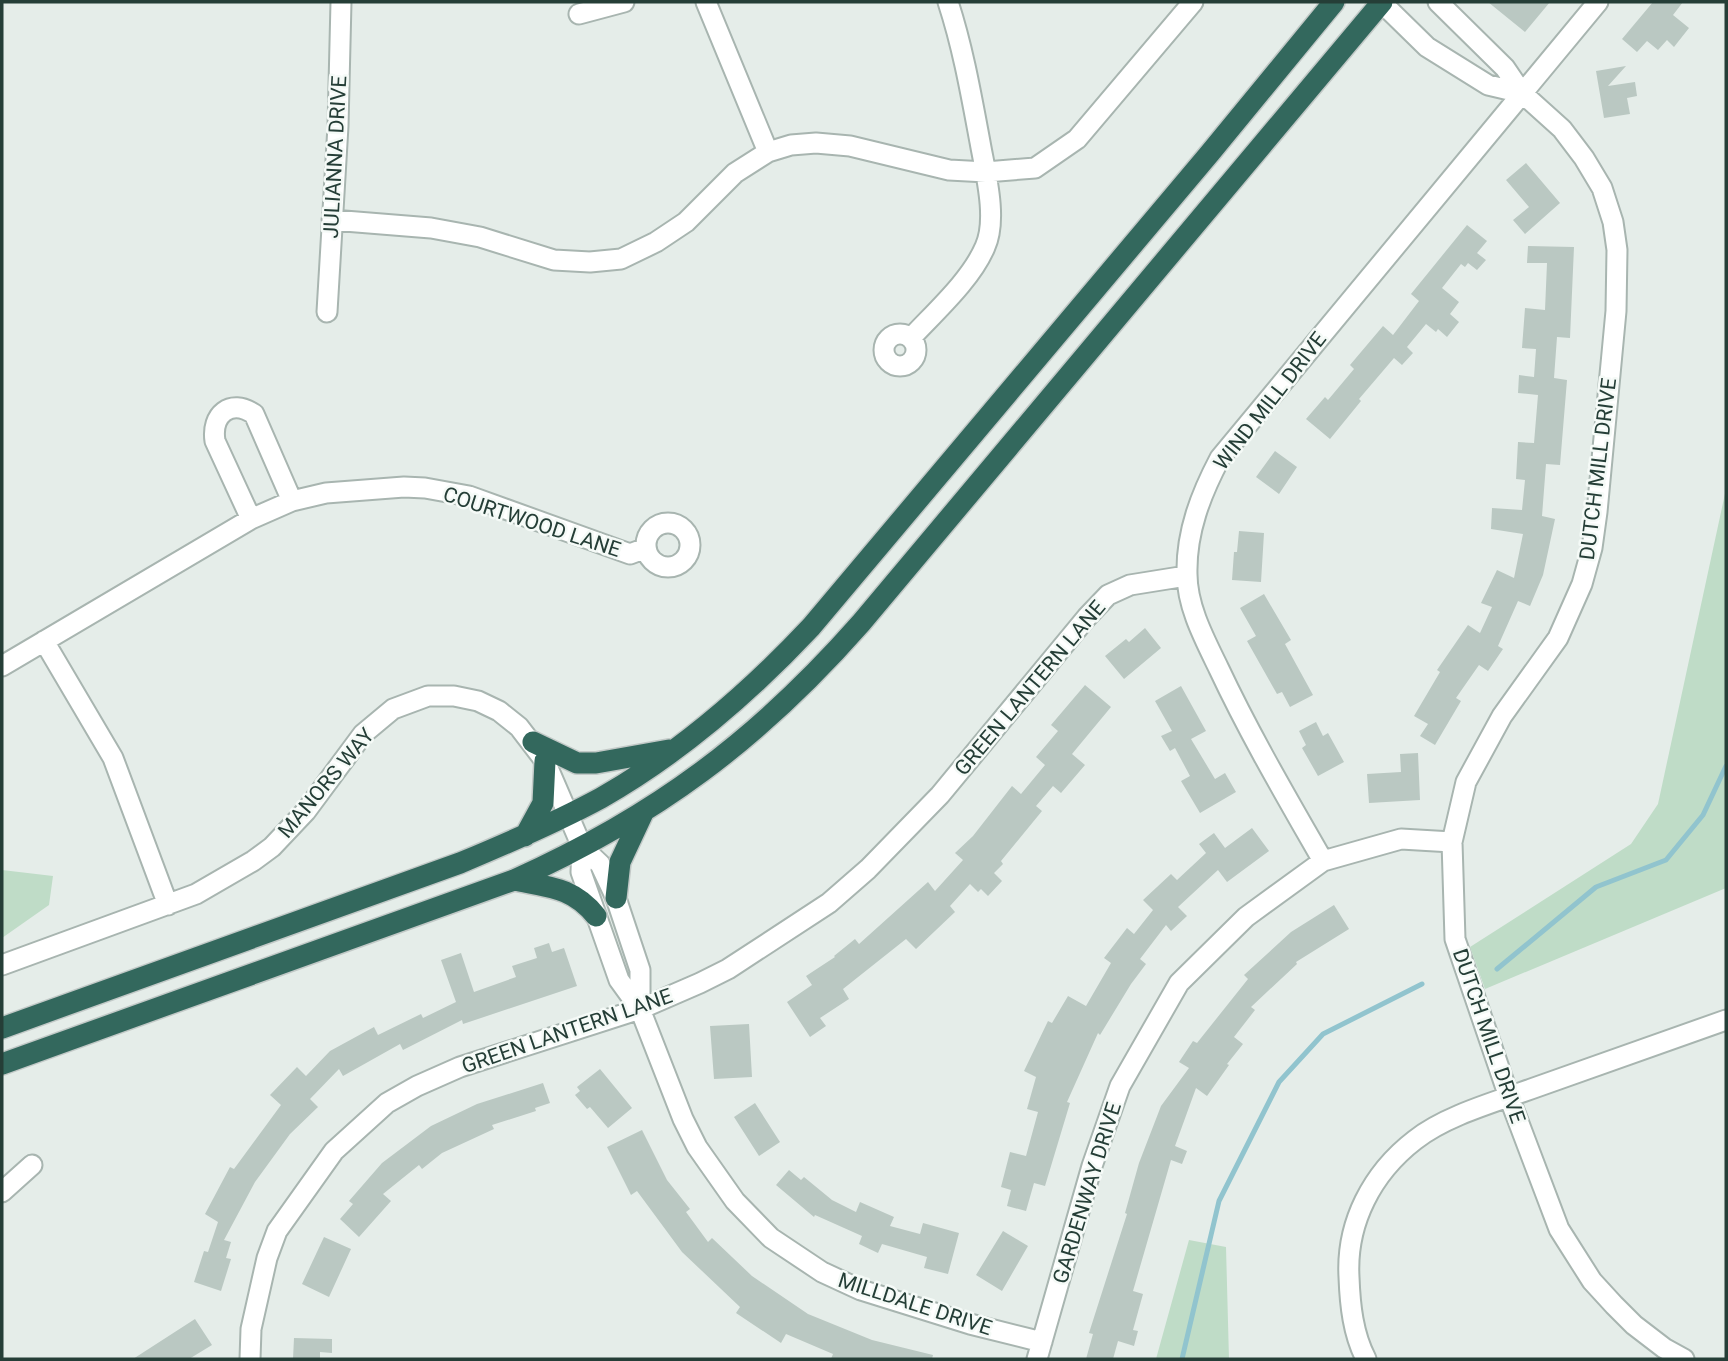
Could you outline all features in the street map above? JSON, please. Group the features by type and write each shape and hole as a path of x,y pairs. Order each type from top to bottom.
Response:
{"highway":[{"path":"2,1028 460,863 569,815 678,748 768,673 811,627 1202,162 1318,12 1334,2"},
{"path":"2,1064 514,880 643,813 728,754 776,713 821,669 903,575 1381,2"},
{"path":"533,742 577,763 596,763 678,748"},
{"path":"525,836 543,803 545,761"},
{"path":"616,898 620,862 643,813"},
{"path":"514,880 566,891 584,901 596,916"}],"street":[{"name":"JULIANNA DRIVE","path":"327,312 338,127 341,2"},
{"path":"579,14 624,2"},
{"path":"706,2 768,152"},
{"path":"911,338 964,279 986,246 990,218 986,172 964,55 948,2"},
{"path":"332,220 431,228 480,237 554,260 590,262 621,258 656,242 686,222 735,173 768,152 790,145 816,143 850,146 949,170 986,172 1035,168 1077,139 1193,2"},
{"name":"DUTCH MILL DRIVE","path":"1381,2 1427,47 1488,85 1522,93"},
{"name":"DUTCH MILL DRIVE","path":"1438,2 1505,68 1522,93 1562,129 1584,158 1602,188 1613,222 1617,250 1616,312 1597,512 1589,560 1572,611 1558,638 1502,716 1466,782 1452,842 1455,939 1509,1097 1559,1229 1592,1281 1634,1325 1664,1348 1684,1359"},
{"name":"WIND MILL DRIVE","path":"1323,861 1198,626 1186,576 1188,545 1197,506 1220,458 1598,2"},
{"path":"251,519 215,441 215,421 228,410 239,408 254,414 292,501"},
{"name":"COURTWOOD LANE","path":"2,666 251,519 292,501 326,494 404,487 425,488 469,496 630,554 646,548"},
{"name":"GREEN LANTERN LANE","path":"250,1359 251,1329 267,1258 277,1230 334,1151 387,1103 417,1086 460,1068 640,1009 728,969 829,903 868,869 940,795 1108,595 1130,585 1186,576"},
{"path":"44,641 113,758 168,905"},
{"name":"MANORS WAY","path":"2,965 196,894 272,847 306,811 363,734 393,709 428,696 454,696 478,701 499,711 519,727 545,761 582,847"},
{"name":"GARDENWAY DRIVE","path":"1040,1351 1092,1166 1120,1086 1179,983 1246,917 1323,861 1401,839 1452,842"},
{"name":"MILLDALE DRIVE","path":"582,847 600,863 616,898 640,970 640,1009"},
{"name":"MILLDALE DRIVE","path":"582,847 581,872 619,980 640,1009 683,1119 697,1147 735,1201 771,1238 822,1272 861,1290 970,1324 1040,1351"},
{"path":"1366,1359 1357,1342 1348,1256 1362,1203 1375,1182 1415,1139 1439,1125 1509,1097 1726,1020"},
{"path":"2,1192 32,1165"}],"green space":[{"path":"1726,489 1726,888 1485,989 1470,947 1631,844 1658,804"},
{"path":"2,870 53,876 49,905 2,938"},
{"path":"1189,1240 1226,1247 1229,1359 1156,1359"}],"building":[{"path":"1488,2 1550,2 1525,32"},
{"path":"1653,2 1683,2 1673,15 1689,28 1674,47 1667,40 1658,50 1647,41 1637,52 1622,39"},
{"path":"1626,66 1608,86 1635,82 1637,96 1627,98 1630,114 1604,118 1596,71"},
{"path":"1526,163 1560,203 1525,234 1513,220 1529,207 1506,180"},
{"path":"1467,225 1487,241 1477,253 1486,260 1477,270 1468,263 1465,267 1461,264 1442,288 1459,302 1450,314 1459,322 1447,337 1426,324 1407,347 1413,353 1402,365 1394,358 1330,439 1306,419 1325,397 1328,400 1354,369 1350,365 1383,326 1393,335 1419,301 1411,294"},
{"path":"1528,246 1574,247 1570,338 1557,337 1554,378 1567,380 1560,465 1546,464 1542,516 1555,519 1543,575 1530,606 1518,601 1498,646 1503,649 1488,671 1479,665 1456,698 1461,701 1435,745 1420,736 1428,724 1414,716 1440,672 1437,670 1468,625 1480,633 1492,607 1481,603 1497,570 1514,578 1523,534 1491,529 1492,508 1522,510 1525,480 1516,479 1518,442 1534,443 1538,395 1518,393 1519,375 1534,377 1536,349 1522,348 1525,308 1545,310 1547,263 1527,263"},
{"path":"1275,451 1297,467 1279,494 1256,477"},
{"path":"1239,531 1264,533 1261,582 1232,580"},
{"path":"1264,594 1291,640 1285,644 1313,695 1290,707 1282,692 1277,694 1247,641 1256,636 1240,608"},
{"path":"1145,628 1161,648 1124,679 1105,656 1126,639 1129,642"},
{"path":"1085,685 1111,707 1072,754 1085,765 1061,793 1053,786 1036,806 1042,811 1001,861 1003,864 994,873 1002,881 988,896 981,889 978,892 970,884 950,906 955,912 916,949 906,939 843,989 849,999 820,1018 826,1026 810,1037 787,1002 812,985 806,976 835,957 855,939 859,944 928,882 935,891 963,860 955,853 973,836 1012,786 1021,794 1045,765 1036,757 1058,731 1051,725"},
{"path":"1181,686 1206,731 1191,739 1215,779 1225,773 1236,792 1200,813 1181,781 1190,776 1175,748 1170,751 1161,736 1172,731 1155,701"},
{"path":"1316,722 1323,736 1328,733 1344,762 1318,776 1302,748 1306,745 1299,731"},
{"path":"1418,753 1420,800 1369,803 1367,774 1401,772 1400,754"},
{"path":"1252,828 1269,851 1227,882 1218,870 1178,907 1187,916 1171,931 1166,925 1140,959 1146,964 1100,1035 1098,1033 1067,1102 1070,1103 1045,1186 1034,1183 1026,1211 1007,1206 1011,1190 1001,1187 1010,1152 1026,1156 1038,1112 1027,1109 1036,1077 1024,1071 1048,1021 1052,1023 1068,996 1086,1006 1111,963 1104,958 1127,928 1134,934 1153,910 1143,900 1171,874 1177,880 1206,853 1199,844 1214,833 1225,848"},
{"path":"1334,905 1349,929 1296,962 1297,964 1251,1007 1255,1010 1234,1037 1243,1044 1227,1064 1229,1065 1207,1096 1196,1088 1175,1146 1187,1151 1182,1164 1171,1160 1133,1291 1143,1294 1133,1330 1138,1331 1134,1346 1118,1341 1113,1359 1086,1359 1093,1334 1089,1333 1127,1214 1125,1213 1139,1163 1161,1106 1189,1068 1179,1062 1193,1041 1197,1043 1248,979 1244,975 1291,932"},
{"path":"549,943 552,952 564,948 577,986 463,1024 462,1020 403,1050 400,1044 343,1076 339,1069 310,1099 318,1107 290,1134 255,1182 224,1240 231,1242 226,1258 231,1259 221,1291 194,1282 204,1251 208,1252 218,1222 205,1214 230,1167 234,1169 281,1105 270,1095 297,1067 306,1076 330,1051 374,1027 378,1035 421,1014 423,1018 456,1002 441,960 461,953 474,992 516,977 512,966 537,958 534,948"},
{"path":"749,1024 752,1077 714,1079 710,1026"},
{"path":"600,1069 632,1108 608,1128 590,1107 587,1109 575,1095 580,1091 577,1087"},
{"path":"543,1083 550,1103 535,1108 536,1111 492,1125 494,1129 442,1153 422,1169 419,1165 383,1194 391,1201 359,1237 340,1219 353,1204 349,1201 382,1163 431,1126 477,1104"},
{"path":"755,1103 780,1142 759,1156 734,1117"},
{"path":"642,1130 667,1180 690,1209 686,1212 708,1242 712,1238 752,1276 808,1314 872,1340 933,1355 932,1359 831,1359 833,1354 786,1334 781,1343 736,1313 740,1307 682,1252 637,1191 631,1195 607,1147"},
{"path":"789,1170 801,1180 804,1177 832,1200 856,1212 860,1202 894,1217 890,1226 920,1234 923,1223 959,1233 948,1274 924,1268 927,1257 882,1244 878,1253 859,1244 862,1236 815,1215 814,1217 776,1185"},
{"path":"1003,1231 1028,1246 1002,1291 976,1275"},
{"path":"324,1237 351,1249 329,1297 302,1284"},
{"path":"195,1319 212,1345 189,1359 133,1359"},
{"path":"294,1338 332,1339 332,1353 320,1352 320,1359 293,1359"}],"waterway":[{"path":"1497,969 1596,887 1666,860 1703,815 1726,766"},
{"path":"1182,1359 1219,1201 1279,1082 1323,1034 1422,984"}]}
